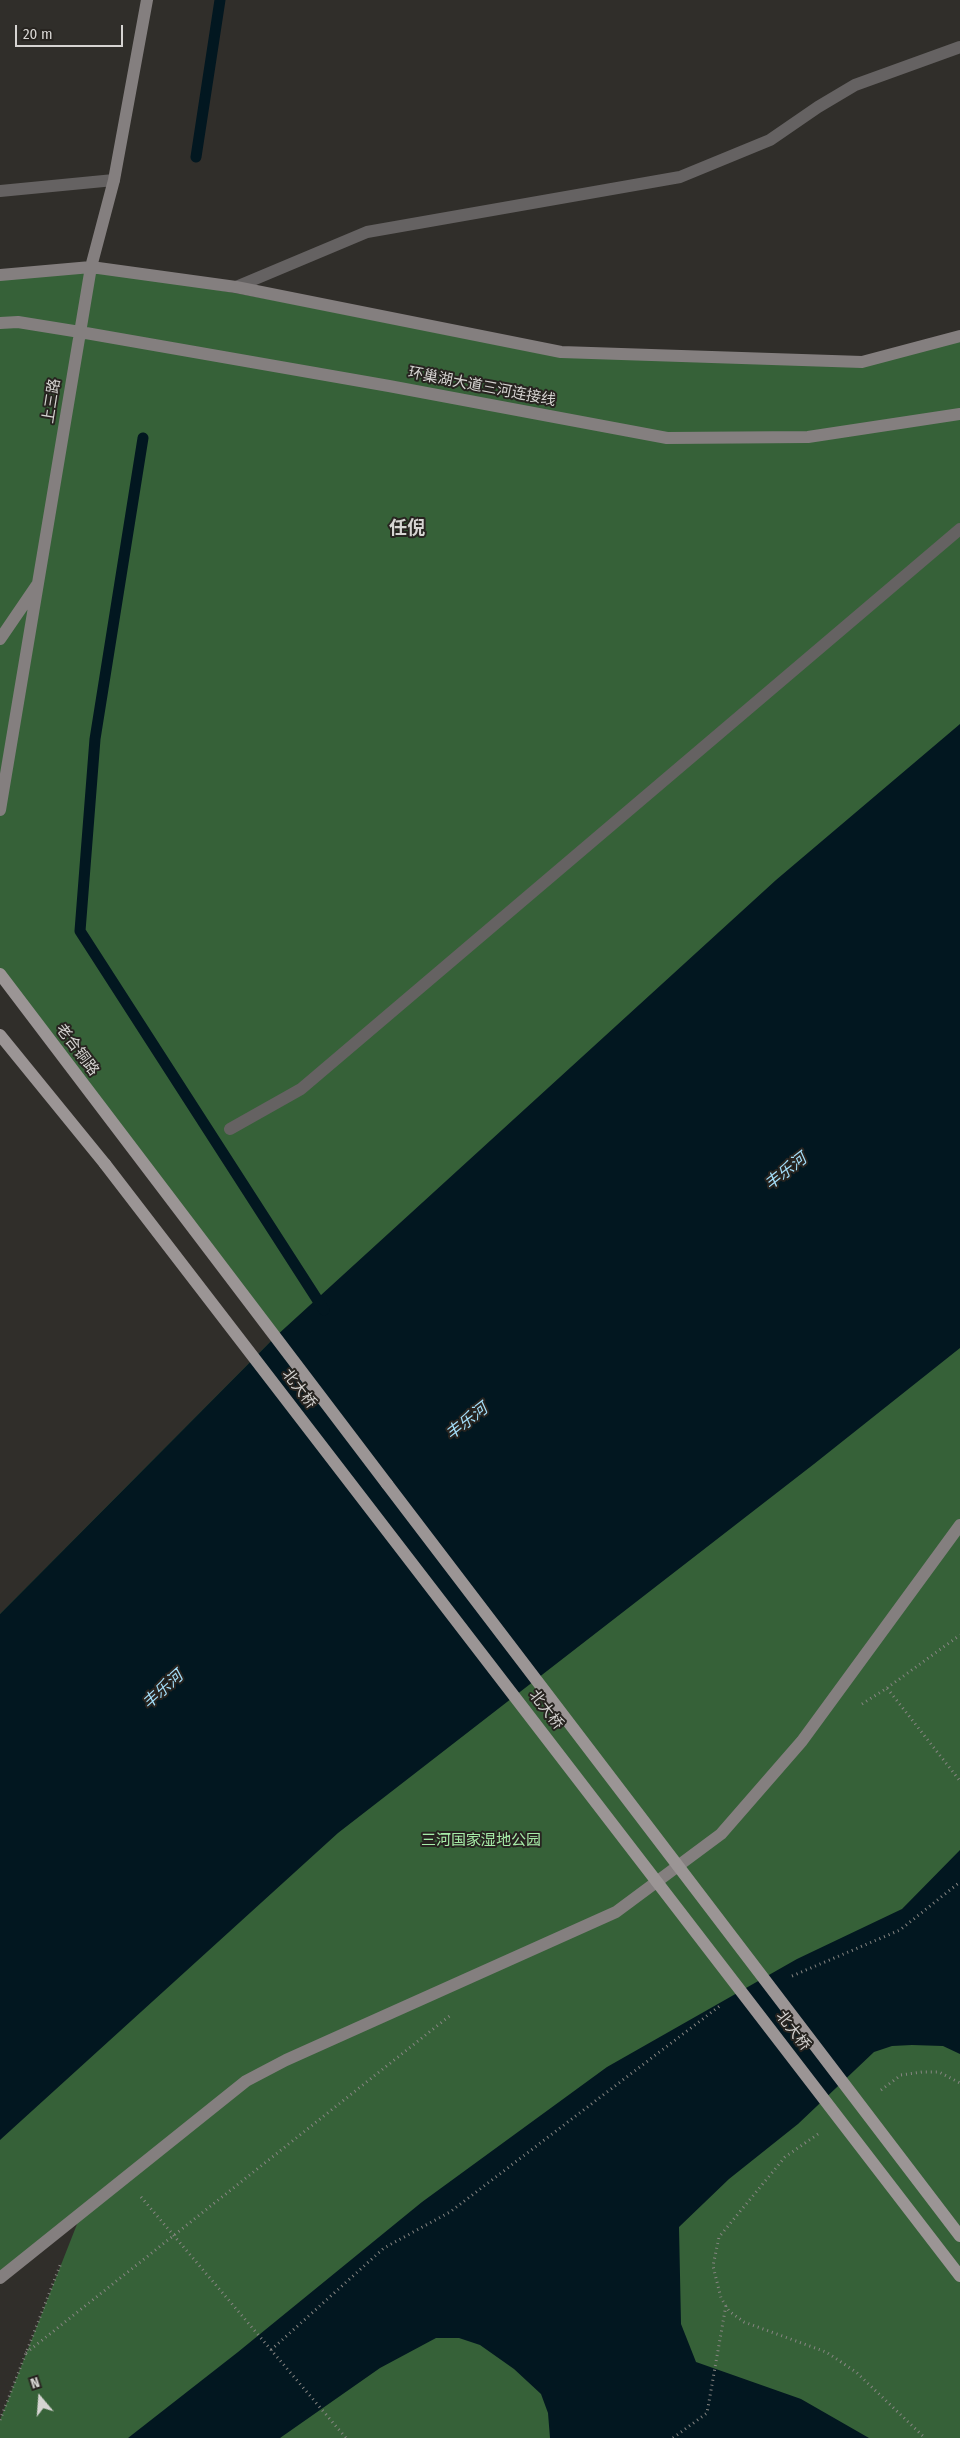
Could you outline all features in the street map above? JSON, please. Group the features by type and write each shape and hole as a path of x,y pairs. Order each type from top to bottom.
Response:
{"main road":[{"name":"上三路","path":"0,810 40,581 90,267 114,180 147,0"},
{"path":"0,275 90,267 236,286 562,352 862,362 960,336"},
{"name":"环巢湖大道三河连接线","path":"0,323 18,322 80,332 389,386 667,438 808,437 960,414"},
{"path":"0,639 40,581"},
{"name":"老合铜路","path":"0,974 128,1145"},
{"name":"北大桥","path":"0,1035 106,1164 960,2276"},
{"name":"北大桥","path":"128,1145 960,2236"},
{"path":"0,2278 246,2081 286,2060 616,1912 721,1834 802,1741 960,1525"}],"street":[{"path":"236,286 366,232 680,177 770,140 818,107 855,85 960,47"},
{"path":"0,191 114,180"},
{"path":"230,1129 301,1089 960,530"}],"path":[{"path":"856,1708 960,1635"},
{"path":"887,1688 960,1781"},
{"path":"769,1985 900,1930 960,1882"},
{"path":"271,2350 384,2248 450,2212 721,2005 744,1995"},
{"path":"26,2353 454,2013"},
{"path":"878,2092 901,2075 922,2072 939,2072 960,2083"},
{"path":"824,2130 785,2157 719,2236 713,2266 722,2298 730,2310 744,2322 826,2352 849,2367 925,2438"},
{"path":"124,2178 346,2438"},
{"path":"0,2420 63,2259"},
{"path":"673,2438 707,2413 726,2304"}],"green space":[{"name":"三河国家湿地公园","path":"91,267 561,352 862,362 960,336 960,2438 0,2438 0,2420 81,2214 0,2278 0,1614 275,1337 0,974 0,275"}],"water":[{"name":"丰乐河","path":"960,724 960,1348 814,1464 338,1833 0,2140 0,1614 275,1337 776,880"},
{"path":"960,1850 960,2054 943,2046 912,2045 892,2046 874,2052 798,2124 729,2179 679,2227 681,2324 696,2362 801,2399 869,2438 550,2438 548,2413 541,2394 514,2369 480,2345 459,2338 436,2338 380,2368 280,2438 128,2438 238,2352 422,2202 607,2067 797,1959 902,1909"}],"waterway":[{"path":"196,157 220,0"},
{"path":"143,438 95,739 80,931 324,1310"}],"district":[{"name":"任倪","path":"407,529"}]}
